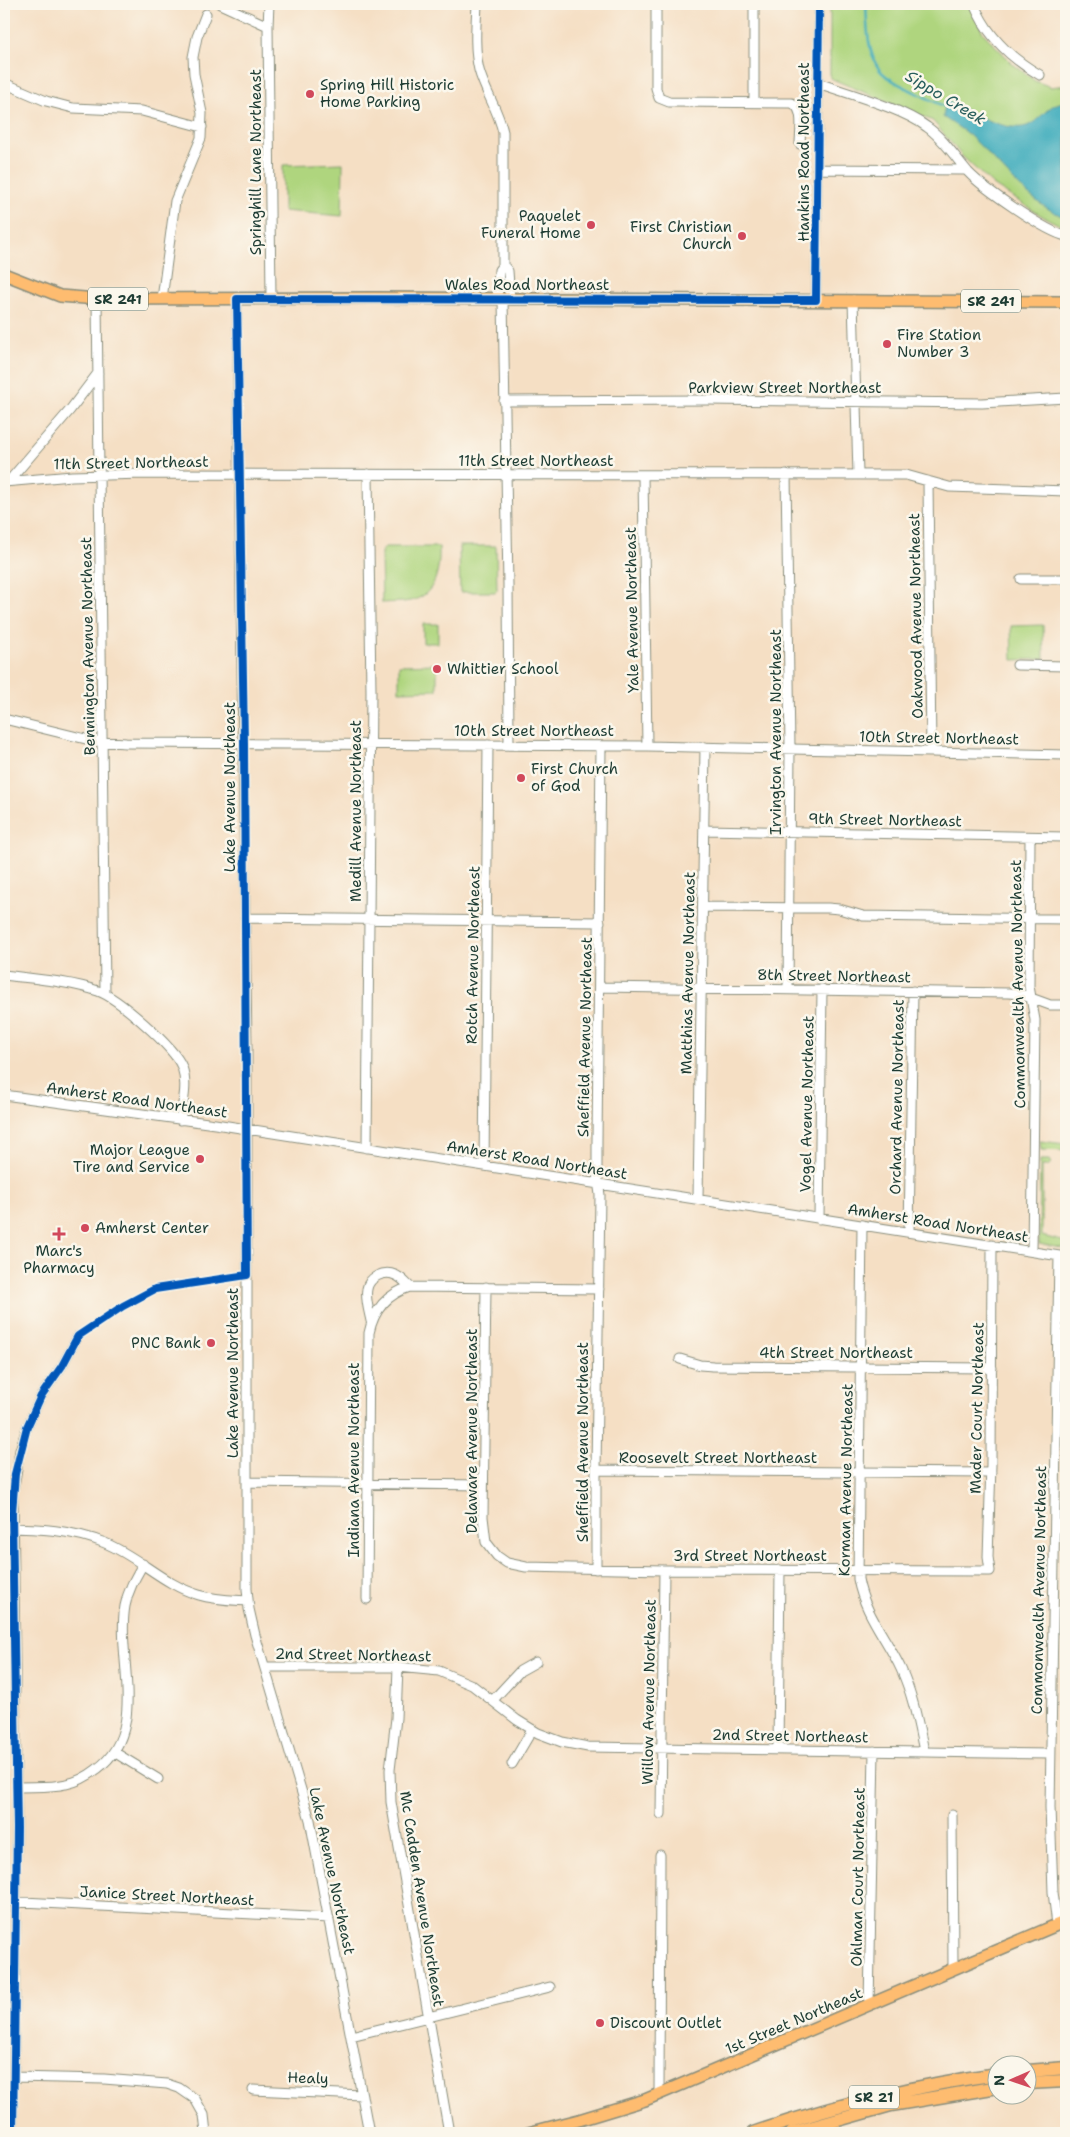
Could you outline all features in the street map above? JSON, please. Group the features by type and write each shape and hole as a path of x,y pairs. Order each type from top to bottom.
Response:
{"highway":[{"path":"1038,2070 1066,2068"},
{"name":"SR 21","path":"753,2133 858,2101 933,2084 988,2076"},
{"path":"1038,2082 1066,2080"},
{"name":"SR 21","path":"792,2133 891,2105 988,2089"}],"main road":[{"name":"Wales Road Northeast","path":"4,274 60,296 97,299 271,298 1066,302"},
{"name":"1st Street Northeast","path":"528,2133 626,2106 659,2094 1061,1923"}],"street":[{"path":"220,4 268,26"},
{"name":"Springhill Lane Northeast","path":"269,4 271,298"},
{"path":"476,4 476,45 479,69 499,114 503,132 504,266 508,271 503,299 509,745"},
{"path":"656,4 656,88 659,98 669,102 787,102 796,105 799,111 800,144"},
{"path":"754,4 754,102"},
{"name":"Hankins Road Northeast","path":"816,300 818,4"},
{"path":"974,4 982,21 995,40 1018,61 1040,75"},
{"path":"162,299 176,201 198,146 202,127 201,105 193,62 197,37 206,14"},
{"path":"818,82 891,109 925,125 966,170 984,185 1048,229 1066,236"},
{"path":"4,83 46,101 66,107 88,110 142,111 202,127"},
{"path":"817,169 966,170"},
{"name":"Bennington Avenue Northeast","path":"97,299 105,993"},
{"name":"Lake Avenue Northeast","path":"237,299 244,743 248,1601 265,1667 310,1820 369,2133"},
{"path":"852,300 858,474"},
{"path":"7,482 75,405 98,372"},
{"name":"Parkview Street Northeast","path":"504,401 982,403 1066,398"},
{"name":"Medill Avenue Northeast","path":"367,1148 370,919 368,474"},
{"name":"Yale Avenue Northeast","path":"643,474 647,746"},
{"name":"Irvington Avenue Northeast","path":"786,474 790,748 788,990"},
{"name":"11th Street Northeast","path":"7,482 99,475 906,474 949,487 1066,490"},
{"name":"Oakwood Avenue Northeast","path":"928,481 931,751"},
{"path":"1021,579 1066,579"},
{"path":"1018,665 1066,666"},
{"name":"10th Street Northeast","path":"4,719 103,742 647,746 1066,755"},
{"name":"Rotch Avenue Northeast","path":"484,1166 488,920 488,745"},
{"name":"Sheffield Avenue Northeast","path":"596,1569 599,1289 597,1118 600,987 601,746"},
{"name":"Matthias Avenue Northeast","path":"698,1200 705,747"},
{"name":"9th Street Northeast","path":"704,830 1066,837"},
{"name":"Commonwealth Avenue Northeast","path":"1030,837 1029,986 1036,1020 1032,1251"},
{"path":"703,907 839,909 863,916 1066,919"},
{"path":"245,918 600,922"},
{"path":"4,974 76,985 105,993 121,1003 169,1048 181,1066 185,1094 180,1120"},
{"name":"8th Street Northeast","path":"600,987 1009,993 1020,994 1050,1005 1066,1005"},
{"name":"Vogel Avenue Northeast","path":"819,1219 822,990"},
{"name":"Orchard Avenue Northeast","path":"909,1232 913,991"},
{"name":"Amherst Road Northeast","path":"4,1095 367,1148 1063,1256"},
{"name":"Korman Avenue Northeast","path":"862,1225 860,1472 857,1571 862,1600 906,1682 915,1707 924,1751"},
{"name":"Mader Court Northeast","path":"990,1571 988,1557 991,1474 992,1245"},
{"name":"Commonwealth Avenue Northeast","path":"1061,1923 1053,1892 1050,1830 1050,1754 1063,1256"},
{"name":"Indiana Avenue Northeast","path":"367,1600 369,1333 371,1321 366,1292 372,1279 380,1274 390,1273 398,1276 410,1287 383,1301 371,1321"},
{"path":"410,1287 599,1289"},
{"name":"Delaware Avenue Northeast","path":"486,1287 484,1532 489,1547 507,1563 539,1567"},
{"path":"13,2133 17,1787 8,1528 14,1474 27,1427 41,1396 62,1366 78,1336"},
{"name":"4th Street Northeast","path":"680,1359 700,1365 713,1366 992,1368"},
{"name":"Roosevelt Street Northeast","path":"596,1470 991,1474"},
{"path":"247,1482 483,1485"},
{"path":"8,1528 64,1532 92,1538 124,1552 173,1584 199,1595 248,1601"},
{"path":"17,1787 54,1786 72,1783 91,1774 102,1766 114,1752 123,1732 127,1713 125,1608 132,1584 143,1564"},
{"name":"3rd Street Northeast","path":"539,1567 664,1570 990,1571"},
{"name":"Willow Avenue Northeast","path":"661,1814 664,1570"},
{"path":"778,1749 780,1570"},
{"path":"493,1700 520,1671 536,1662"},
{"name":"2nd Street Northeast","path":"265,1667 398,1667 428,1669 449,1674 472,1684 532,1730 550,1738 575,1745 1050,1754"},
{"name":"Mc Cadden Avenue Northeast","path":"398,1667 396,1718 390,1770 391,1802 448,2133"},
{"path":"512,1764 532,1730"},
{"name":"Ohlman Court Northeast","path":"869,2005 874,1751"},
{"path":"114,1752 158,1779"},
{"path":"952,1815 953,1969"},
{"path":"659,2094 660,1855"},
{"name":"Janice Street Northeast","path":"4,1901 329,1918"},
{"path":"351,2036 550,1986"},
{"path":"14,2077 104,2079 167,2084 179,2088 195,2099 204,2115 206,2133"},
{"name":"Healy","path":"253,2090 362,2095"}],"green space":[{"path":"830,4 971,4 983,33 1013,64 1035,81 1051,87 1066,85 1066,228 1042,216 993,185 962,156 933,121 830,78"},
{"path":"343,163 342,216 283,211 283,165"},
{"path":"459,546 496,546 497,590 495,592 460,592"},
{"path":"385,547 439,547 439,564 435,580 426,594 410,601 382,603 381,552"},
{"path":"423,624 438,624 438,643 423,643"},
{"path":"1043,625 1044,659 1012,660 1011,626"},
{"path":"437,664 437,690 399,691 399,665"},
{"path":"1040,1141 1066,1144 1066,1151 1041,1150"},
{"path":"1040,1160 1049,1160 1051,1163 1048,1166 1042,1166 1042,1236 1066,1242 1066,1249 1039,1244"}],"water":[{"path":"946,100 988,120 1012,127 1022,127 1031,124 1055,104 1066,102 1066,218 1038,202 1014,181 969,135 943,117"}],"waterway":[{"name":"Sippo Creek","path":"866,4 870,46 879,69 900,85 947,108"}],"cycle path":[{"path":"13,2133 17,1828 12,1513 15,1474 27,1427 41,1396 62,1366 78,1336 123,1306 155,1289 247,1275 244,743 237,299 816,300 819,4"}],"place":[{"name":"Spring Hill Historic Home Parking","path":"310,94"},
{"name":"Paquelet Funeral Home","path":"591,225"},
{"name":"First Christian Church","path":"742,236"},
{"name":"Fire Station Number 3","path":"887,344"},
{"name":"Whittier School","path":"437,669"},
{"name":"First Church of God","path":"521,778"},
{"name":"Major League Tire and Service","path":"200,1159"},
{"name":"Amherst Center","path":"85,1228"},
{"name":"Marc's Pharmacy","path":"59,1234"},
{"name":"PNC Bank","path":"211,1343"},
{"name":"Discount Outlet","path":"600,2023"}]}
